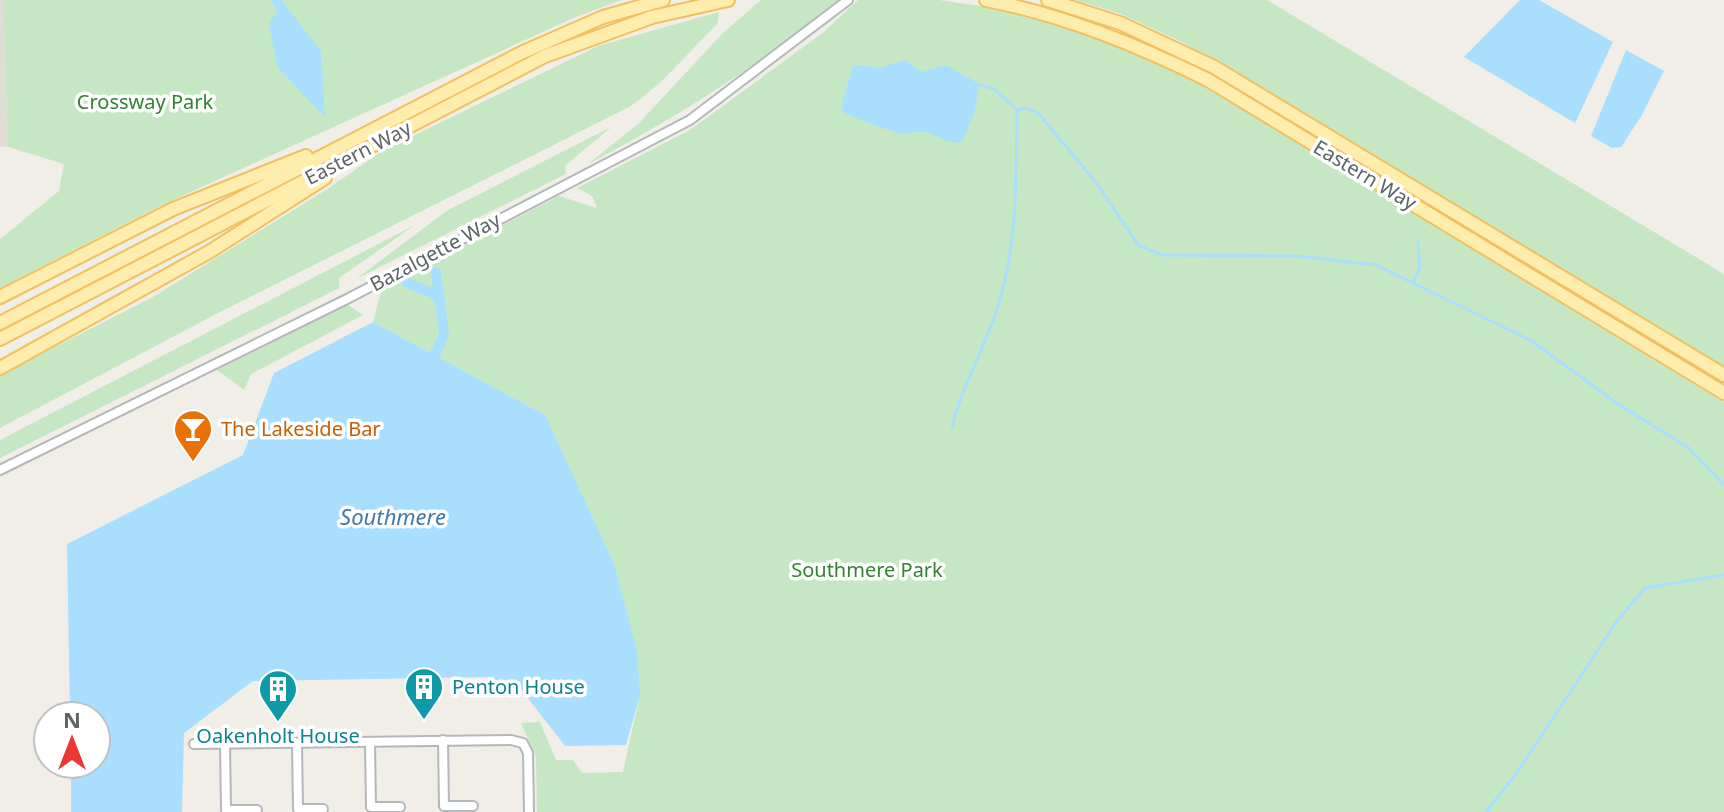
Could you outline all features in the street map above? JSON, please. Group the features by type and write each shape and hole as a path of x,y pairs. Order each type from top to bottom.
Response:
{"main road":[{"name":"Eastern Way","path":"0,323 563,33 663,0"},
{"name":"Eastern Way","path":"0,339 545,56 652,17 728,0"},
{"name":"Eastern Way","path":"986,0 1024,7 1146,49 1208,80 1724,393"},
{"name":"Eastern Way","path":"1048,0 1120,23 1214,67 1724,375"},
{"path":"0,297 173,209 360,135"},
{"path":"0,368 98,317 209,252 368,148"}],"street":[{"name":"Bazalgette Way","path":"0,470 347,299 690,120 848,0"},
{"path":"443,740 444,806 473,806"},
{"path":"194,744 443,740 523,743 528,753 529,812"},
{"path":"370,742 371,807 400,807"},
{"path":"225,743 226,810 257,810"},
{"path":"297,743 298,809 323,809"}],"shaded area":[{"path":"0,0 3,0 8,147 0,146"}],"green space":[{"name":"Crossway Park","path":"3,0 622,0 578,16 160,206 0,288 0,239 59,191 64,164 8,147"},
{"path":"761,0 838,0 718,89 588,164 638,124 723,33"},
{"name":"Southmere Park","path":"858,0 939,0 1056,17 1215,92 1724,402 1724,812 537,812 536,757 521,723 540,722 556,760 573,760 582,773 623,772 640,694 545,415 373,322 382,287 559,196 597,208 592,196 577,188 690,130 824,32"},
{"path":"1076,0 1267,0 1724,274 1724,368 1180,41 1121,14"},
{"path":"719,12 718,23 660,83 631,106 220,312 0,428 0,375 153,297 329,188 382,151 598,46"},
{"path":"611,127 565,166 566,174 356,279 448,210"},
{"path":"415,225 339,278 339,288 0,458 0,440"},
{"path":"347,304 363,315 251,374 244,390 217,370"}],"water":[{"path":"1520,0 1539,0 1613,42 1575,123 1464,57"},
{"path":"283,2 321,51 325,117 277,67 269,24"},
{"path":"1626,50 1664,71 1642,115 1621,147 1612,148 1591,136"},
{"path":"905,60 922,72 946,65 979,84 975,110 963,141 947,141 922,132 899,133 842,111 854,65 881,68"},
{"name":"Southmere","path":"373,322 545,415 614,564 637,651 640,695 626,745 565,746 516,683 491,683 490,677 253,681 184,733 182,812 71,812 71,780 112,780 112,700 70,700 67,544 243,455 274,373"}],"waterway":[{"path":"277,0 286,19"},
{"path":"978,84 994,89 1017,110 1027,108 1039,114 1098,185 1138,245 1162,255 1297,256 1376,265 1530,340 1621,406 1689,448 1724,485"},
{"path":"952,427 993,322 1005,282 1015,209 1017,110"},
{"path":"1413,283 1420,267 1418,242"},
{"path":"434,357 444,334 436,272"},
{"path":"404,275 407,283 435,294 440,302"},
{"path":"1486,812 1516,774 1617,621 1645,588 1724,575"}],"place":[{"name":"The Lakeside Bar","path":"193,463"},
{"name":"Penton House","path":"424,721"},
{"name":"Oakenholt House","path":"278,723"}]}
